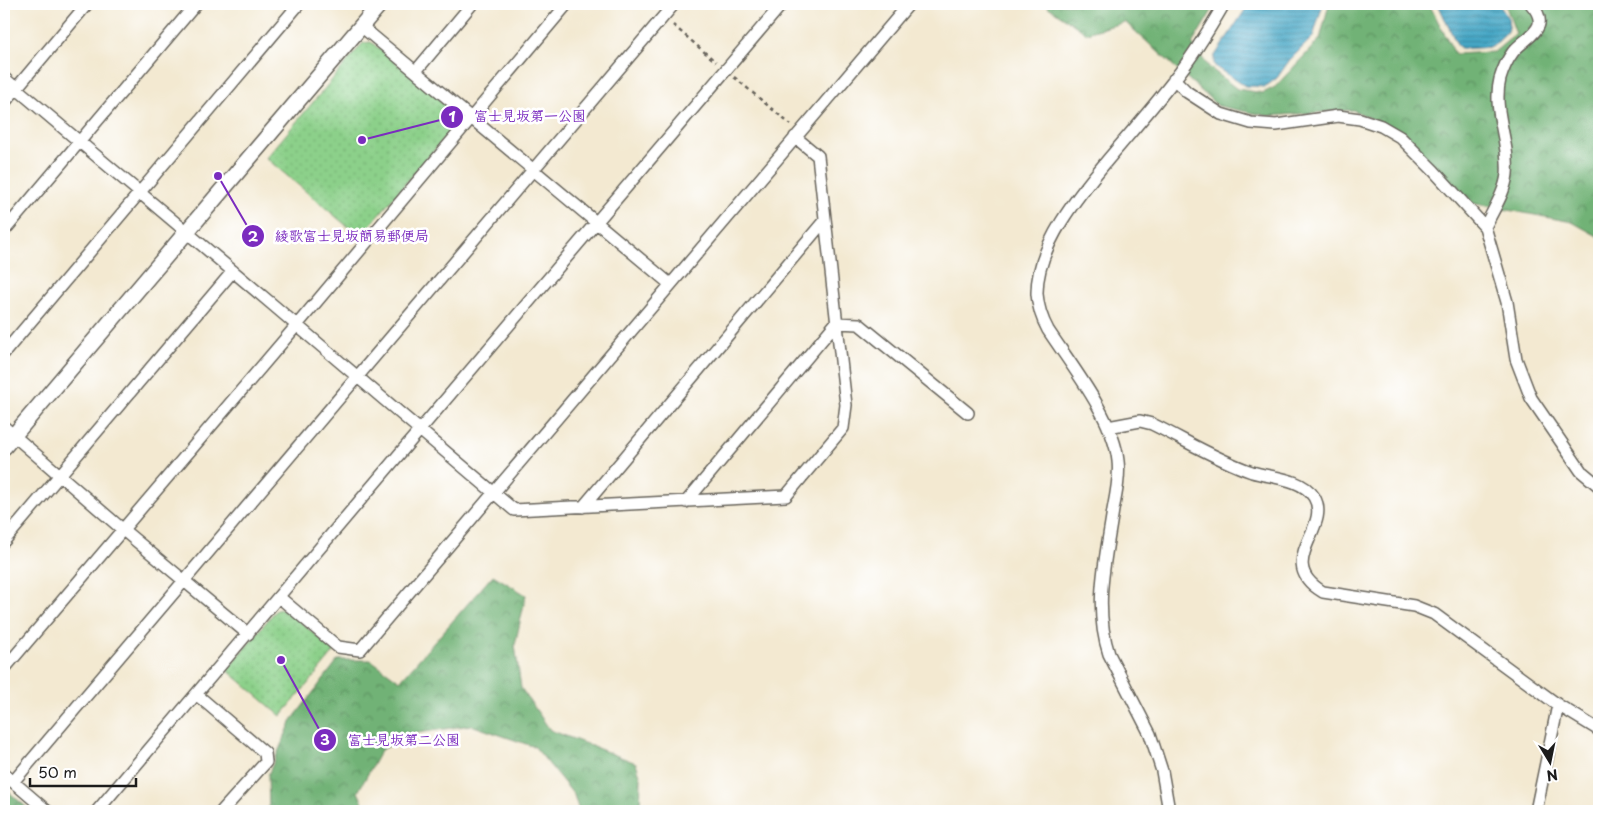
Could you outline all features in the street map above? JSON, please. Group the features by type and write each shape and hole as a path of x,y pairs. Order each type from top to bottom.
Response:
{"street":[{"path":"4,103 87,4"},
{"path":"4,231 196,4"},
{"path":"4,353 300,4"},
{"path":"4,447 9,431 186,233 380,4"},
{"path":"416,71 472,4"},
{"path":"4,669 567,4"},
{"path":"13,782 674,4"},
{"path":"97,811 782,4"},
{"path":"279,597 338,648 360,650 909,4"},
{"path":"1170,811 1162,771 1150,734 1109,654 1103,627 1102,580 1116,494 1118,461 1113,438 1101,411 1042,319 1037,295 1042,262 1060,223 1080,194 1203,41 1224,4"},
{"path":"1485,227 1503,192 1507,174 1498,99 1500,82 1503,68 1514,51 1534,34 1538,26 1537,11 1531,4"},
{"path":"361,26 670,284"},
{"path":"4,78 514,510 786,496 843,428 846,405 818,156 795,137"},
{"path":"1174,79 1187,92 1221,114 1251,123 1276,125 1338,116 1360,119 1381,126 1400,137 1434,170 1485,227 1507,302 1516,359 1531,398 1581,470 1599,486"},
{"path":"583,507 824,221"},
{"path":"4,541 233,271"},
{"path":"836,322 860,324 968,413"},
{"path":"686,502 836,322"},
{"path":"1108,427 1140,421 1152,424 1232,464 1253,472 1290,481 1305,488 1315,498 1318,509 1316,520 1302,557 1304,573 1311,585 1323,592 1414,606 1434,614 1558,704 1599,730"},
{"path":"9,431 122,529 248,634"},
{"path":"196,694 265,753 266,762 222,811"},
{"path":"1536,811 1558,704"},
{"path":"4,774 47,811"}],"green space":[{"path":"1044,4 1216,4 1192,44 1209,67 1237,89 1263,93 1275,87 1320,39 1329,4 1429,4 1455,54 1494,52 1516,34 1505,4 1599,4 1599,237 1572,222 1471,203 1398,131 1353,110 1268,116 1218,106 1125,22 1086,33"},
{"path":"371,42 456,112 458,122 360,237 266,158 363,43"},
{"path":"493,575 526,595 515,645 521,688 550,730 636,763 641,778 640,811 579,811 574,795 535,747 471,725 418,733 381,750 358,792 367,811 269,811 268,775 292,720 338,660 371,660 400,681"},
{"path":"285,609 335,651 281,716 227,670 276,610"},
{"path":"4,788 31,811 4,811"}],"water":[{"path":"1249,4 1323,4 1313,37 1289,61 1277,78 1265,87 1245,86 1214,65 1214,57"},
{"path":"1438,4 1499,4 1508,18 1509,27 1505,35 1492,47 1462,49 1457,45"}],"place":[{"name":"富士見坂第一公園","path":"362,140"},
{"name":"綾歌富士見坂簡易郵便局","path":"218,176"},
{"name":"富士見坂第二公園","path":"281,660"}]}
